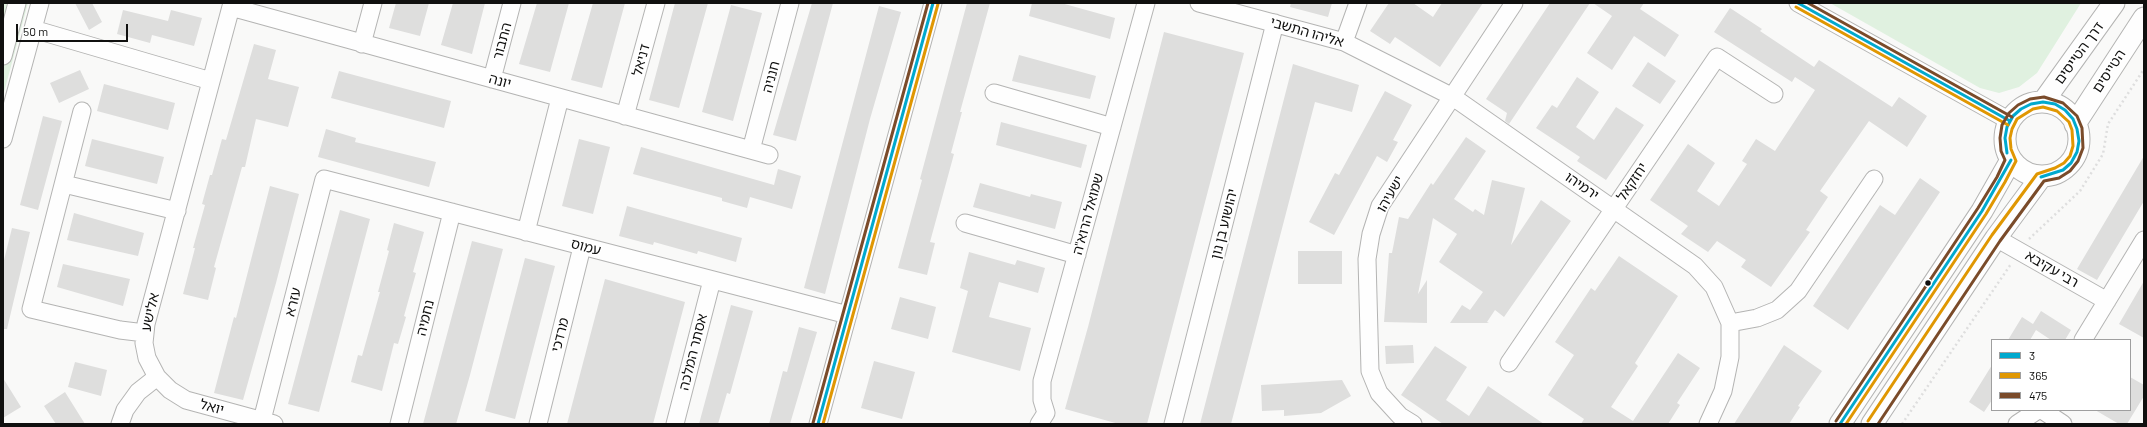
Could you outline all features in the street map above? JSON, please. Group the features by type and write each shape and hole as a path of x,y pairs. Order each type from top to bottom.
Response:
{"main road":[{"name":"דרך הטייסים","path":"2043,102 2114,3"},
{"name":"הטייסים","path":"2076,124 2144,18"},
{"path":"2043,102 2055,104 2065,110 2076,124 2079,141 2074,158 2063,170 2052,175 2041,177 2024,172 2011,160 2006,150 2005,138 2010,121 2021,108 2031,104 2043,102"},
{"path":"1840,424 1982,211 2011,160"},
{"path":"1872,424 1996,238 2041,177"}],"street":[{"path":"3,56 17,3"},
{"path":"3,139 40,3"},
{"path":"362,44 373,3"},
{"name":"התבור","path":"492,79 512,3"},
{"name":"דניאל","path":"626,116 656,3"},
{"name":"חנניה","path":"751,150 790,3"},
{"path":"818,424 933,3"},
{"name":"שמואל הרוא\"ה","path":"1047,420 1042,400 1042,381 1146,3"},
{"name":"אליהו התשבי","path":"1199,3 1220,6 1344,42 1453,97"},
{"path":"1344,42 1358,3"},
{"name":"ישעיהו","path":"1413,424 1400,416 1379,393 1370,371 1367,259 1371,234 1380,206 1514,3"},
{"path":"1798,3 2010,121"},
{"name":"יונה","path":"231,5 362,44 769,155"},
{"name":"אלישע","path":"157,377 147,358 144,344 145,333 231,5"},
{"name":"יהושוע בן נון","path":"1173,424 1275,23"},
{"path":"33,29 211,81"},
{"name":"יחזקאל","path":"1509,363 1717,57 1774,94"},
{"path":"994,93 1112,127"},
{"name":"ירמיהו","path":"1453,97 1695,266 1714,286 1730,323 1730,357 1723,391 1708,424"},
{"path":"526,232 560,98"},
{"path":"82,111 31,309 120,330 145,333"},
{"name":"עמוס","path":"324,179 848,315"},
{"name":"עזרא","path":"266,423 324,179"},
{"path":"1730,323 1757,318 1777,310 1798,291 1874,179"},
{"path":"64,184 177,211"},
{"name":"נחמיה","path":"399,424 452,212"},
{"path":"965,223 1077,255"},
{"name":"רבי עקיבא","path":"1996,238 2107,301"},
{"path":"2084,339 2144,240"},
{"name":"מרדכי","path":"538,424 582,247"},
{"name":"אסתר המלכה","path":"674,424 712,280"},
{"path":"120,424 124,410 138,392 157,377"},
{"name":"יואל","path":"157,377 170,390 186,400 266,423"},
{"path":"2017,424 2036,411"},
{"path":"2044,411 2063,424"}],"path":[{"path":"1902,424 2031,236 2080,191 2103,154 2108,124 2144,69"}],"green space":[{"path":"3,3 28,3 3,96"},
{"path":"1830,3 2081,3 2037,73 2019,87 1999,93 1980,88"}],"building":[{"path":"75,3 92,3 102,22 89,30"},
{"path":"396,3 429,3 420,36 389,28"},
{"path":"453,3 485,3 472,54 441,45"},
{"path":"537,3 569,3 550,72 519,64"},
{"path":"593,3 625,3 602,88 571,80"},
{"path":"675,3 708,3 679,108 649,100"},
{"path":"812,3 833,3 796,141 773,135"},
{"path":"967,3 990,3 960,112 962,112 951,153 954,154 930,242 935,243 927,275 898,268"},
{"path":"1032,3 1061,3 1115,18 1110,39 1029,16"},
{"path":"1291,3 1332,3 1328,17 1290,7"},
{"path":"1389,3 1413,3 1433,17 1442,3 1483,3 1440,67 1395,37 1390,44 1370,31"},
{"path":"1550,3 1590,3 1509,124 1505,121 1507,113 1486,99"},
{"path":"1593,3 1644,3 1640,9 1679,35 1665,57 1634,36 1612,70 1587,53 1612,16"},
{"path":"731,5 762,13 733,121 702,112"},
{"path":"879,6 901,12 870,119 825,294 804,288"},
{"path":"1730,8 1762,29 1760,31 1814,67 1819,60 1892,107 1899,97 1927,116 1907,147 1869,121 1820,191 1828,197 1806,230 1810,232 1771,287 1741,267 1746,260 1717,241 1708,252 1681,234 1688,226 1650,200 1688,144 1715,163 1697,191 1719,206 1747,164 1742,161 1756,139 1775,151 1815,90 1795,77 1792,82 1714,32"},
{"path":"123,10 168,21 171,10 202,18 194,46 152,35 150,43 117,34"},
{"path":"1164,32 1244,53 1147,424 1119,424 1065,409 1088,327"},
{"path":"254,44 276,50 268,79 299,87 288,127 256,119 245,167 242,167 214,267 216,268 208,300 183,294 195,248 193,248 205,205 202,204 210,175 212,175 222,139 226,140"},
{"path":"1019,55 1096,76 1090,99 1012,81"},
{"path":"1648,62 1676,81 1660,104 1632,86"},
{"path":"1293,64 1359,85 1352,112 1315,102 1231,424 1200,424"},
{"path":"80,70 89,89 59,103 50,83"},
{"path":"339,71 451,101 444,128 331,98"},
{"path":"1577,77 1599,92 1576,127 1594,140 1616,107 1644,125 1606,180 1577,161 1580,157 1536,128 1552,105 1557,108"},
{"path":"104,84 175,103 168,130 97,111"},
{"path":"1385,91 1412,105 1393,140 1398,142 1387,162 1377,156 1334,235 1309,222 1335,173 1339,175"},
{"path":"43,116 62,121 38,210 20,205"},
{"path":"1001,122 1087,145 1081,168 996,145"},
{"path":"326,129 356,138 355,142 436,162 429,187 318,157"},
{"path":"1466,137 1486,151 1454,199 1473,212 1475,209 1484,215 1492,180 1525,188 1511,245 1541,200 1571,221 1504,317 1495,310 1487,322 1489,323 1450,323 1462,305 1470,310 1483,292 1439,262 1457,234 1433,218 1418,294 1427,280 1427,323 1384,322 1389,253 1392,253 1399,217 1408,219 1431,183 1433,185"},
{"path":"92,139 164,157 157,184 85,166"},
{"path":"579,139 610,147 593,214 562,206"},
{"path":"641,147 774,185 778,169 801,176 792,209 750,197 747,208 722,201 722,198 633,174"},
{"path":"2144,156 2144,201 2097,280 2077,269"},
{"path":"1920,178 1940,192 1848,330 1813,306 1880,205 1895,215"},
{"path":"980,183 1030,197 1031,194 1062,202 1055,229 973,207"},
{"path":"270,186 299,194 243,400 214,393 234,317 236,318"},
{"path":"627,206 742,238 736,262 698,251 697,254 654,242 653,245 619,236"},
{"path":"340,210 370,219 319,412 288,404"},
{"path":"74,213 144,233 138,256 67,240"},
{"path":"394,223 424,232 413,272 416,273 404,316 406,317 398,344 394,343 382,391 351,382 358,355 362,356 380,292 378,292 389,251 387,250"},
{"path":"12,228 30,232 7,329 3,329 3,264"},
{"path":"472,241 503,249 470,375 456,424 423,424"},
{"path":"1298,251 1342,251 1342,284 1298,284"},
{"path":"969,252 1015,265 1017,260 1045,268 1038,293 999,282 989,317 1031,328 1020,371 952,352 968,291 960,288"},
{"path":"1619,256 1678,296 1635,363 1638,366 1611,407 1633,421 1678,353 1700,368 1677,403 1680,405 1668,424 1581,424 1584,419 1548,395 1574,355 1555,342 1591,288 1595,291"},
{"path":"525,258 555,266 515,419 485,411"},
{"path":"63,264 130,279 123,306 57,287"},
{"path":"605,279 685,302 653,424 567,424"},
{"path":"2144,281 2144,338 2119,324"},
{"path":"900,297 936,307 928,339 891,329"},
{"path":"731,305 753,311 730,394 727,393 718,424 699,424"},
{"path":"2041,311 2071,330 2066,339 2050,339 2036,330 2031,339 2009,339 2022,317 2033,324"},
{"path":"799,327 817,332 790,424 769,424 783,371 787,372"},
{"path":"1413,345 1414,363 1386,364 1385,346"},
{"path":"1784,345 1822,371 1798,406 1800,407 1789,424 1734,424"},
{"path":"1435,346 1467,367 1446,400 1469,416 1488,386 1544,424 1443,424 1401,395"},
{"path":"874,361 915,372 902,419 861,408"},
{"path":"75,362 107,370 101,396 68,387"},
{"path":"1991,367 1991,402 1984,412 1969,402"},
{"path":"3,378 21,407 3,418"},
{"path":"2131,378 2144,385 2144,396 2127,424 2119,424 2097,411 2131,411"},
{"path":"1342,380 1351,396 1321,413 1284,416 1284,410 1262,411 1261,385"},
{"path":"65,392 85,424 56,424 44,406"}],"transit line":[{"name":"475","path":"813,423 928,3"},
{"name":"3","path":"818,424 933,3"},
{"name":"3","path":"1798,3 2010,121"},
{"name":"475","path":"1808,3 2012,117"},
{"name":"365","path":"823,424 938,4"},
{"name":"365","path":"1796,7 2008,125"},
{"name":"475","path":"1836,421 1978,208 1997,177 2005,160 2001,151 2000,138 2002,125 2009,113 2018,105 2030,99 2044,97 2063,103 2077,116 2082,128 2083,148 2078,161 2070,171 2059,178 2044,181 2000,241 1878,424"},
{"name":"3","path":"2007,153 2005,138 2007,127 2013,116 2021,109 2031,104 2043,102 2055,104 2065,110 2073,119 2077,129 2079,141 2077,152 2071,163 2063,170 2041,177"},
{"name":"365","path":"1846,424 1986,214 2005,182 2016,161 2011,149 2010,138 2012,129 2017,119 2033,109 2043,107 2057,111 2069,122 2072,130 2073,146 2070,156 2064,163 2055,168 2037,174 1992,235 1868,421"},
{"name":"3","path":"1840,424 1982,211 2011,160"}]}
